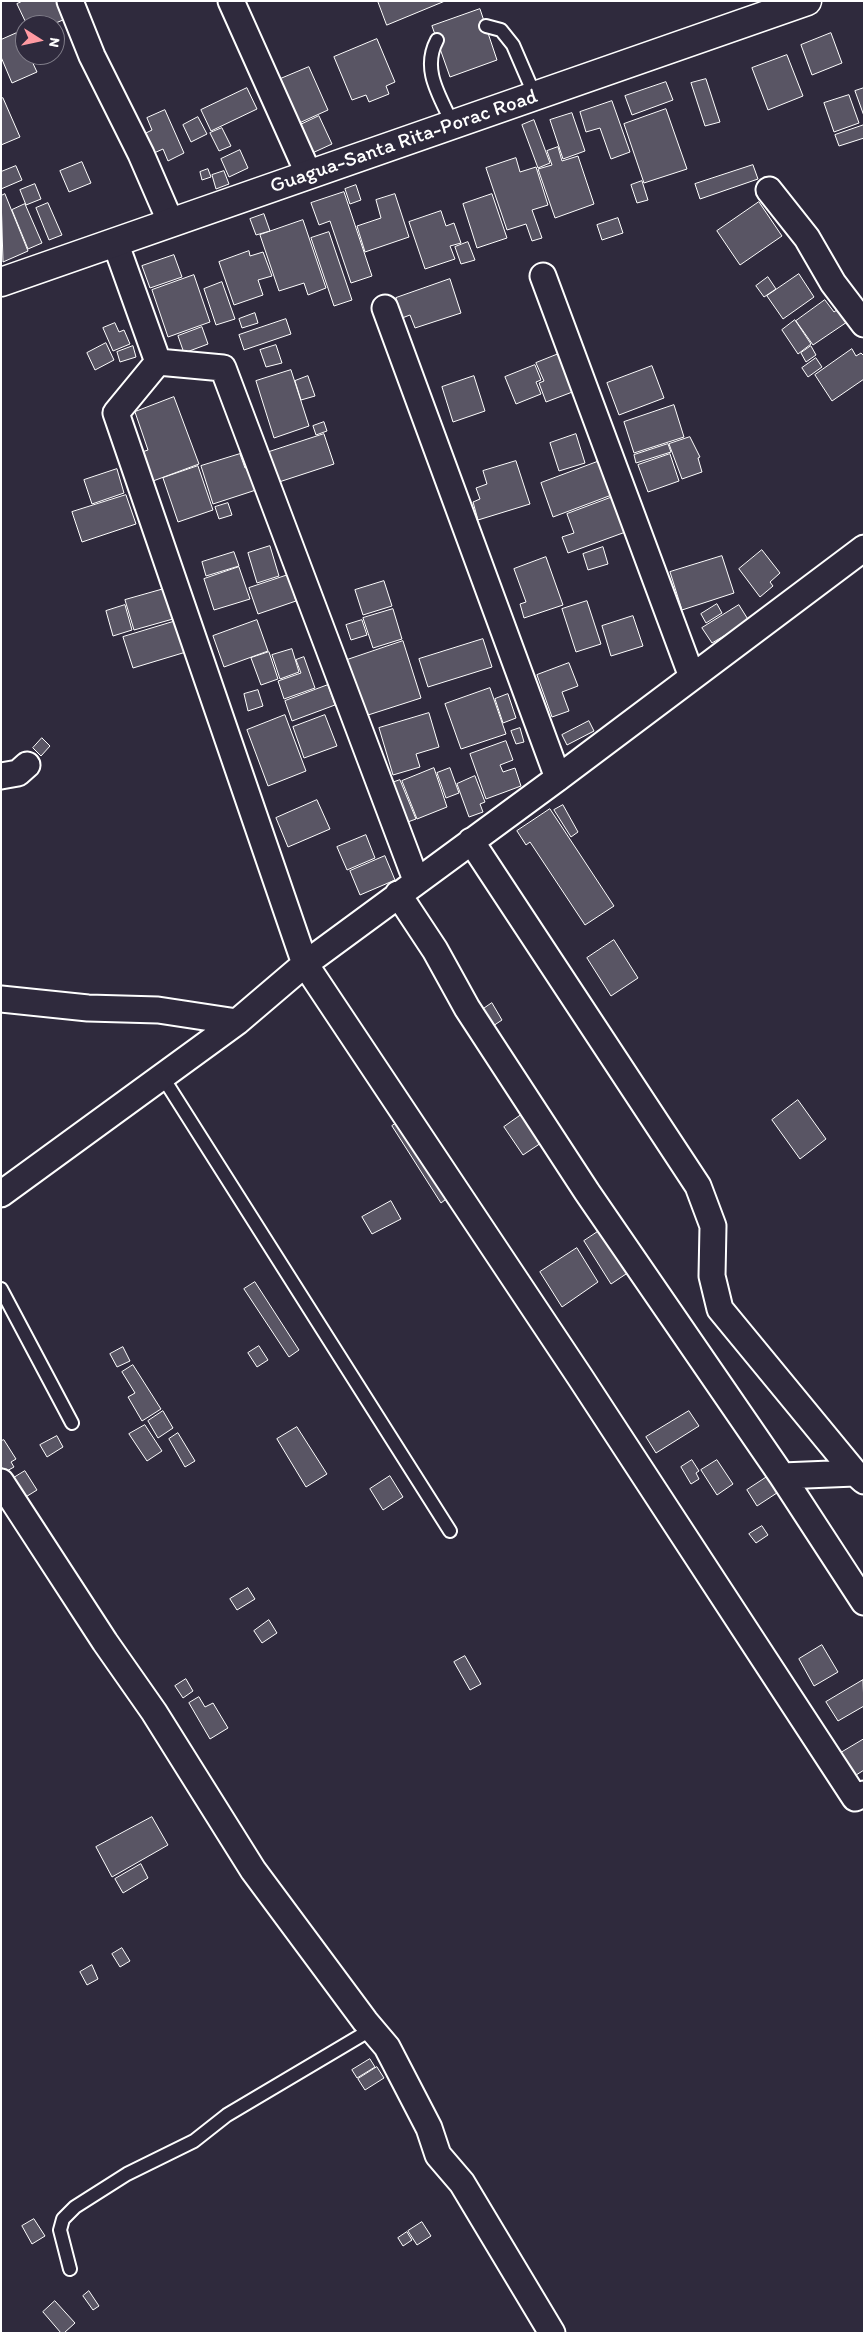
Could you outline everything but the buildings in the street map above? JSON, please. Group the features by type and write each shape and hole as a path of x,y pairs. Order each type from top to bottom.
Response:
{"main road":[{"name":"Guagua-Santa Rita-Porac Road","path":"1,282 807,1"}],"street":[{"path":"70,1 92,56 141,154 171,223"},
{"path":"231,1 309,175"},
{"path":"769,190 806,238 833,283 864,324"},
{"path":"115,242 158,362"},
{"path":"543,276 692,677"},
{"path":"385,308 558,778"},
{"path":"158,362 223,368 407,887 435,950 467,1008 582,1184 782,1476 864,1602"},
{"path":"158,362 116,412 305,964 574,1369 855,1798 864,1794"},
{"path":"1,1194 237,1022 305,964 407,887 558,778 864,548"},
{"path":"1,776 18,773 27,765"},
{"path":"471,841 698,1186 713,1226 712,1276 720,1309 859,1477"},
{"path":"1,999 88,1008 158,1010 237,1022"},
{"path":"782,1476 859,1477"},
{"path":"1,1482 89,1617 154,1712 253,1870 387,2047 406,2080 429,2128 438,2155 462,2183 552,2333"}],"lane":[{"path":"486,26 501,30 513,45 535,96"},
{"path":"437,40 430,53 432,80 453,125"},
{"path":"162,1076 450,1531"},
{"path":"1,1289 72,1423"},
{"path":"70,2269 60,2230 63,2219 75,2207 127,2174 194,2141 227,2115 372,2029"}]}
